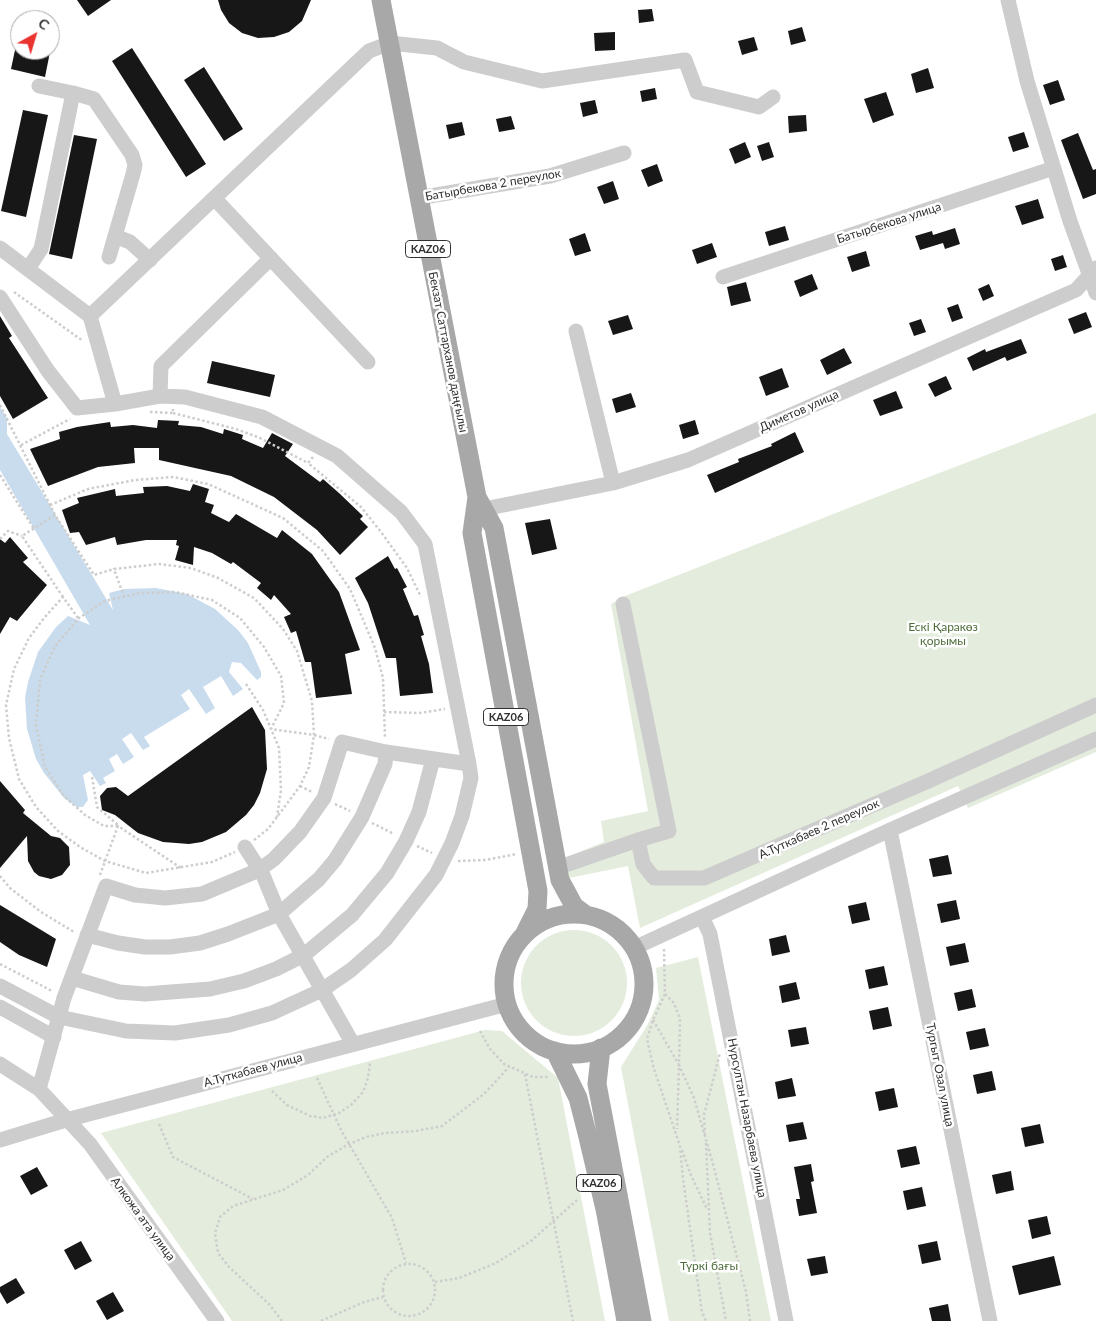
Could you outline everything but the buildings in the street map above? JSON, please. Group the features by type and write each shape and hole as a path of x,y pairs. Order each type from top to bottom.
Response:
{"main road":[{"name":"Бекзат Саттарханов даңғылы","path":"381,0 418,198 480,503 494,528 557,868 566,896 574,906 586,915"},
{"name":"Бекзат Саттарханов даңғылы","path":"480,503 472,533 538,891 537,909 524,935"},
{"name":"KАZ06","path":"574,914 586,915 609,923 634,948 642,970 643,994 635,1017 621,1036 601,1048 578,1053 555,1051 544,1047 525,1033 518,1025 507,1004 504,983 508,962 524,935 551,918 574,914"},
{"name":"KАZ06","path":"601,1048 597,1084 642,1321"},
{"name":"KАZ06","path":"555,1051 578,1098 605,1209 626,1321"}],"street":[{"path":"1008,0 1027,82 1054,168 1092,272 1096,293"},
{"path":"90,316 369,51 390,43 437,48 464,62 542,81 685,60 697,92 759,108 773,97"},
{"path":"39,86 94,99 132,155 135,165 133,174 109,257"},
{"path":"28,269 41,249 73,93"},
{"name":"Батырбекова 2 переулок","path":"418,198 550,176 624,153"},
{"name":"Батырбекова улица","path":"723,277 1054,168"},
{"path":"215,199 368,362"},
{"path":"115,236 130,242 150,260"},
{"path":"0,248 90,316 115,404"},
{"path":"160,396 161,366 270,258"},
{"name":"Диметов улица","path":"480,503 613,483 688,460 1076,290 1092,272"},
{"path":"0,986 59,1017 126,1031 175,1033 229,1025 272,1013 322,990 351,970 385,940 422,895 444,858 462,816 471,778 425,544 401,512 337,456 262,417 185,398 160,396 77,408 48,371 4,292"},
{"path":"576,330 613,483"},
{"path":"557,868 638,840 669,832 623,604"},
{"name":"А.Туткабаев 2 переулок","path":"638,840 643,864 654,878 704,878 891,798 1096,704"},
{"path":"634,948 890,830 1096,739"},
{"path":"39,1089 64,998 72,978 82,934 106,886 135,895 165,898 202,894 259,870 300,832 324,798 342,742 386,752 469,764"},
{"path":"82,934 145,947 200,943 278,914 319,879 335,860 362,817 385,764 386,752"},
{"path":"72,978 119,992 145,994 210,989 244,981 276,969 304,955 352,915 387,872 406,841 419,812 433,759"},
{"name":"Тургыт Озал улица","path":"890,830 990,1321"},
{"path":"245,847 259,870 278,914 304,955 353,1044"},
{"name":"Нурсултан Назарбаева улица","path":"702,918 710,934 786,1321"},
{"name":"А.Туткабаев улица","path":"0,1140 66,1120 507,1004"},
{"path":"0,1007 54,1037"},
{"name":"Алкожа ата улица","path":"0,1064 39,1089 90,1144 216,1321"}],"path":[{"path":"4,292 83,341 85,354 100,352"},
{"path":"0,405 55,515 94,575 114,569 159,564 191,568 218,578 254,598 283,629 297,651 312,701 314,736 309,767 300,786 268,829 245,847 212,862 146,873 114,864 80,847 58,831 36,807 18,779 9,738 6,705 14,669 29,638 63,597"},
{"path":"173,414 236,429 260,438 308,463 361,507 407,568 423,603"},
{"path":"308,463 321,447"},
{"path":"0,475 34,529"},
{"path":"50,505 88,489 135,480 173,477 208,484 283,518 323,551 350,588 375,648 383,678 386,752"},
{"path":"22,536 55,515"},
{"path":"0,539 8,531 22,536 79,618"},
{"path":"114,569 124,597"},
{"path":"92,777 97,807 118,826 104,826 85,815 64,796 45,767 36,726 40,680 55,646 79,618 105,601 140,593 175,592 212,600 240,618 264,647 280,676 284,704 271,729"},
{"path":"246,684 263,710 279,748 281,790 277,819"},
{"path":"384,712 420,713 448,708"},
{"path":"271,729 342,742"},
{"path":"300,786 449,861 485,860 530,851"},
{"path":"0,876 10,888 41,912 82,934"},
{"path":"664,935 665,994 653,1020 648,1039 654,1069 680,1146 690,1173 709,1212"},
{"path":"0,964 64,998"},
{"path":"665,994 674,1003 680,1019 676,1132"},
{"path":"653,1020 679,1065 694,1098 736,1249 750,1321"},
{"path":"480,1031 490,1049 509,1067 525,1074 549,1077"},
{"path":"726,1321 710,1233 704,1115 719,1054 731,1038"},
{"path":"272,1091 299,1113 323,1118 334,1115 351,1105 363,1092 368,1078 370,1063"},
{"path":"282,1321 269,1304 230,1268 218,1253 215,1233 220,1217 233,1206 283,1190 308,1175 327,1157 349,1144 366,1137 385,1133 416,1132 442,1126 484,1094 509,1067"},
{"path":"525,1074 573,1321"},
{"path":"317,1078 349,1144 392,1218 406,1263"},
{"path":"159,1124 173,1157 253,1199"},
{"path":"680,1146 683,1179 706,1321"},
{"path":"434,1282 458,1278 496,1263 554,1223 577,1200"},
{"path":"406,1263 424,1268 434,1282 434,1299 424,1312 416,1315 400,1315 392,1311 383,1297 385,1279 390,1271 406,1263"},
{"path":"321,1321 361,1303 383,1297"},
{"path":"416,1315 418,1321"}],"green space":[{"name":"Ескі Қаракөз қорымы","path":"1096,413 1096,752 968,808 958,786 640,928 628,866 569,878 564,858 604,842 601,821 648,811 611,604 625,596"},
{"path":"574,930 594,934 612,945 623,963 627,983 623,1003 612,1021 594,1032 574,1036 554,1032 536,1021 525,1003 521,983 525,963 536,945 554,934"},
{"name":"Түркі бағы","path":"698,957 771,1321 669,1321 621,1067 648,1024 659,1000 656,968"},
{"path":"485,1030 502,1031 558,1078 605,1321 232,1321 101,1133"}],"water":[{"path":"0,407 7,418 7,434 113,610 109,593 124,589 156,588 187,594 215,609 238,630 248,643 261,672 261,677 257,680 241,663 232,662 229,672 243,689 233,696 221,676 203,687 215,708 206,714 189,689 181,695 190,709 144,737 150,746 143,750 131,733 122,739 134,757 123,764 117,754 109,759 115,771 103,778 106,783 100,786 90,771 83,775 88,800 83,807 77,807 64,798 44,773 36,759 27,729 25,698 38,652 56,627 68,616 90,625 0,470"}]}
